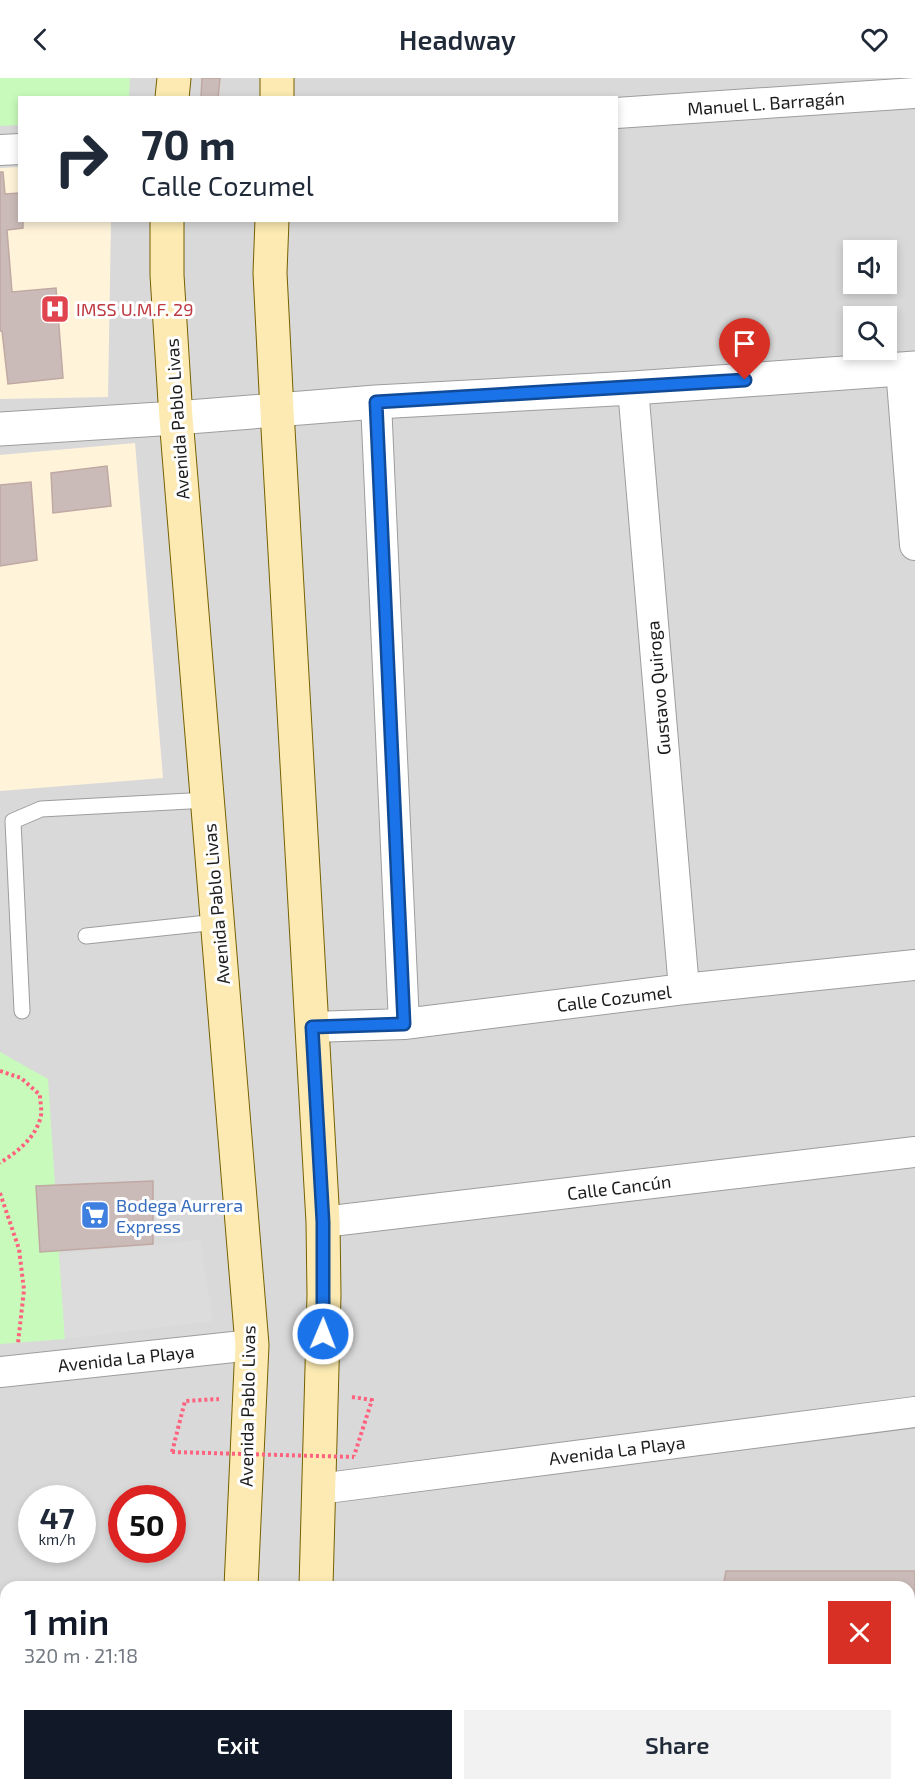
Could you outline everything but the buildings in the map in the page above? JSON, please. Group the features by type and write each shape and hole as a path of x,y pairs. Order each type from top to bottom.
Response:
{"main road":[{"path":"172,96 174,78"},
{"path":"276,96 277,78"},
{"name":"Avenida Pablo Livas","path":"167,222 167,275 177,418 252,1345 241,1581"},
{"path":"272,222 270,273 277,411 323,1222 324,1305 316,1581"}],"street":[{"name":"Manuel L. Barragán","path":"618,113 915,93"},
{"path":"0,150 18,149"},
{"path":"0,429 908,368 915,545"},
{"name":"Gustavo Quiroga","path":"633,388 684,989"},
{"path":"376,402 404,1024"},
{"name":"Calle Cozumel","path":"312,1027 404,1024 684,989 915,965"},
{"name":"Calle Cancún","path":"323,1222 915,1152"},
{"name":"Avenida La Playa","path":"7,1371 252,1345"},
{"name":"Avenida La Playa","path":"319,1489 915,1412"}],"lane":[{"path":"22,1011 13,821 40,809 208,800"},
{"path":"86,936 217,922"}],"path":[{"path":"0,1071 21,1078 40,1095 41,1116 35,1130 20,1151 0,1163"},
{"path":"0,1193 19,1249 24,1290 7,1371"},
{"path":"185,1401 172,1452 354,1457 372,1400"}],"shaded area":[{"path":"0,78 915,78 915,1581 0,1581"},
{"name":"IMSS U.M.F. 29","path":"18,167 18,222 111,222 108,397 0,399 0,168"},
{"path":"135,443 163,778 0,791 0,455"},
{"path":"200,1240 213,1321 65,1339 59,1254"}],"green space":[{"path":"0,78 130,78 129,96 18,96 18,125 0,126"},
{"path":"0,1052 48,1079 65,1339 0,1344"}],"place":[{"name":"IMSS U.M.F. 29","path":"55,309"},
{"name":"Bodega Aurrera Express","path":"95,1215"}],"route":[{"path":"323,1334 323,1222 312,1027 404,1024 376,402 745,380"}]}
